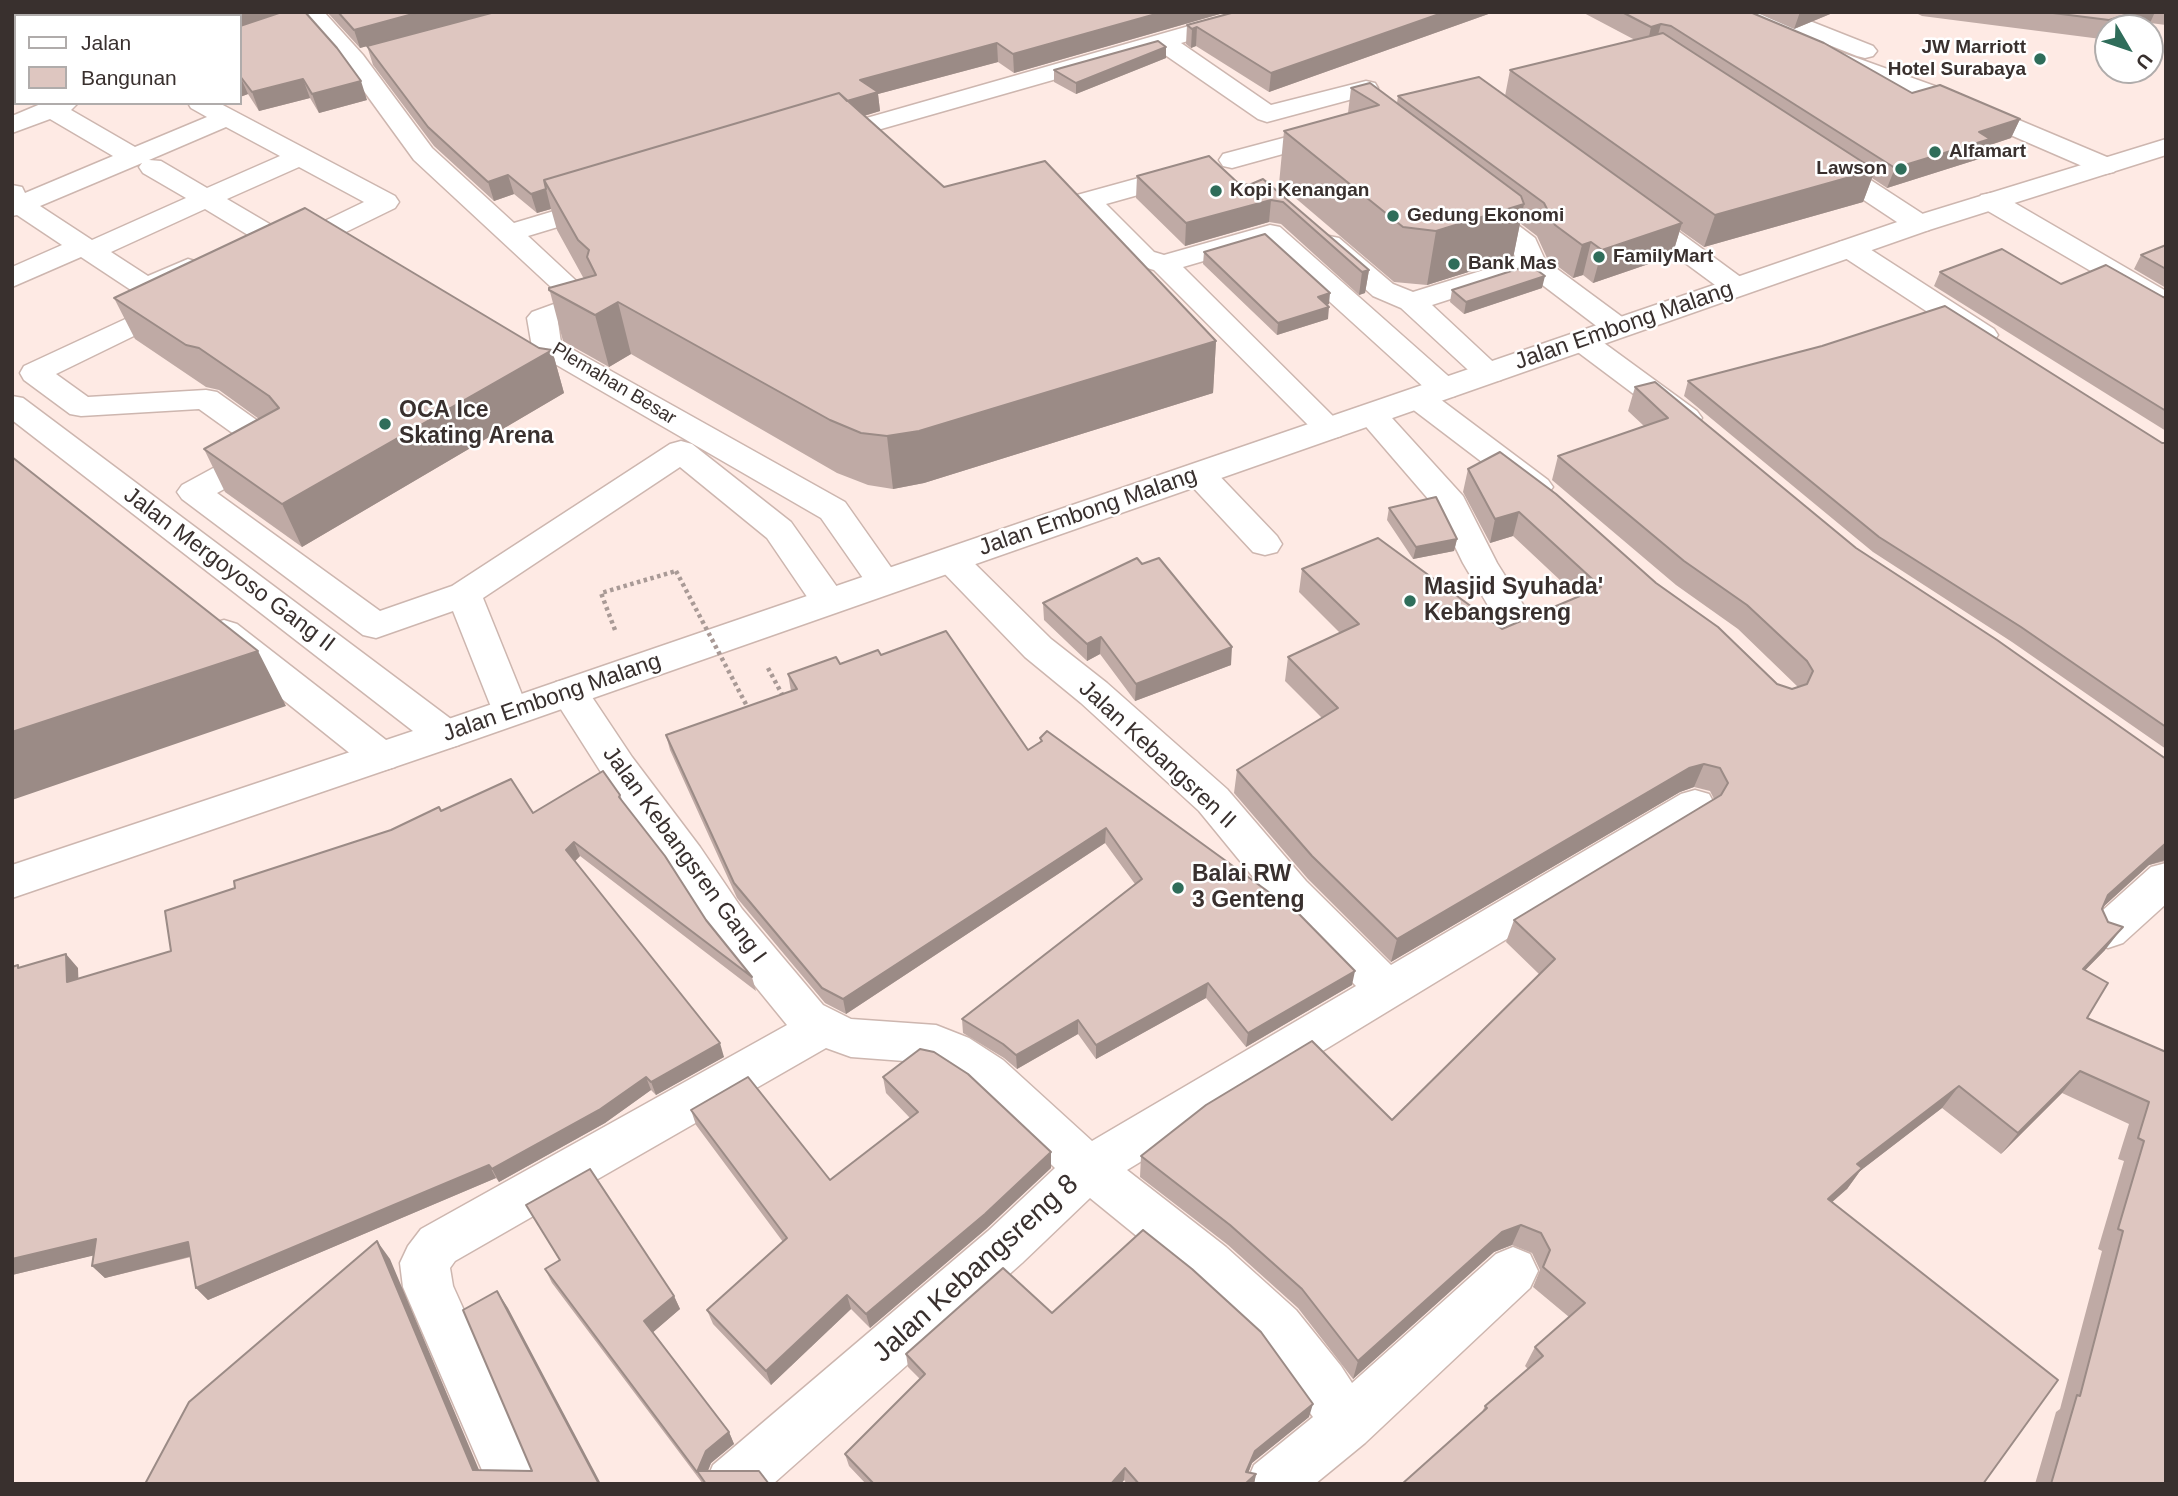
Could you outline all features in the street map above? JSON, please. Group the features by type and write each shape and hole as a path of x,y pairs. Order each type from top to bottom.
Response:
{"street":[{"path":"794,147 1264,12"},
{"path":"1766,12 2055,124 2113,163"},
{"name":"Plemahan Besar","path":"303,16 368,57 423,154 585,303 542,318 547,347 833,510 884,583"},
{"path":"1738,17 1858,67 2113,163"},
{"path":"1163,42 1267,114 1366,88"},
{"path":"12,125 52,105"},
{"path":"12,112 52,105 142,162 279,239"},
{"path":"15,202 142,162 213,111 288,161 336,198 279,239"},
{"path":"1330,429 1164,264 1144,258 1087,201 1213,166 1243,181 1233,160 1354,127"},
{"name":"Jalan Embong Malang","path":"12,882 446,735 1919,224 2166,147"},
{"path":"1805,149 1919,224"},
{"path":"12,265 81,245 206,199 288,161 385,202 147,288 81,245 15,202"},
{"path":"1451,188 1525,244 1532,264 1618,328"},
{"path":"1615,198 1736,287"},
{"path":"509,233 623,199"},
{"path":"1991,201 2166,303"},
{"path":"1164,264 1267,223 1431,393 1563,508"},
{"path":"1313,229 1383,290 1411,302 1490,373"},
{"path":"12,278 81,245"},
{"path":"1849,248 2004,348"},
{"path":"1411,302 1532,264"},
{"path":"24,365 209,288"},
{"path":"1582,341 1658,395 1711,439"},
{"path":"518,353 681,451 779,530 830,601"},
{"path":"24,365 81,407 206,399 275,448 194,492 376,626 464,594 681,451"},
{"name":"Jalan Mergoyoso Gang II","path":"12,405 446,735"},
{"path":"1371,414 1451,504 1479,564 1516,622"},
{"path":"1199,474 1265,544"},
{"name":"Jalan Kebangsren II","path":"951,560 1038,648 1094,693 1213,800 1291,893 1386,988"},
{"path":"464,594 510,712"},
{"path":"197,611 381,757"},
{"name":"Jalan Kebangsren Gang I","path":"569,692 618,767 687,858 727,921 807,1018 822,1028 851,1038 936,1044 953,1052 987,1074 1088,1168"},
{"path":"1088,1168 1695,805"},
{"path":"2108,930 2166,878"},
{"path":"515,1484 428,1287 425,1263 438,1245 822,1028"},
{"name":"Jalan Kebangsreng 8","path":"732,1484 1005,1247 1088,1168 1209,1264 1278,1327 1323,1384 1346,1424"},
{"path":"1273,1484 1346,1424 1513,1271"}],"path":[{"path":"631,670 601,593 676,571 752,715"},
{"path":"748,630 787,703"}],"building":[{"path":"151,12 231,12 231,14"},
{"path":"282,12 305,12 337,48 361,81 312,94 303,79 252,92 242,79 242,25"},
{"path":"338,12 420,12 354,30"},
{"path":"495,12 1163,12 1013,54 997,43 860,80 878,92 847,101 839,93 544,180 546,189 531,194 508,175 488,182 428,127 367,46"},
{"path":"1235,12 1445,12 1271,73 1197,27 1192,29 1187,25"},
{"path":"1622,12 1750,12 1824,43 1912,93 1940,85 2020,119 1979,132 1990,139 1895,168 1671,26 1661,24 1651,27"},
{"path":"2045,12 2135,12 2094,14 2094,18"},
{"path":"1663,33 1875,170 1715,215 1510,70"},
{"path":"1158,41 1166,47 1076,83 1054,70"},
{"path":"1479,77 1682,223 1602,250 1591,242 1582,245 1555,225 1544,203 1398,96"},
{"path":"1370,83 1521,196 1524,204 1436,231 1403,227 1284,131 1379,105 1351,88"},
{"path":"839,93 944,187 1045,161 1216,341 919,431 887,436 861,433 830,420 618,302 595,315 549,290 596,275 587,257 589,250 578,240 544,180"},
{"path":"1209,156 1238,183 1249,185 1263,179 1369,270 1362,272 1283,202 1271,200 1186,223 1137,176"},
{"name":"OCA Ice Skating Arena","path":"305,208 539,348 552,350 282,504 204,449 279,408 269,396 199,348 186,345 114,298"},
{"path":"1265,234 1330,293 1318,297 1329,307 1278,323 1204,252"},
{"path":"2166,245 2166,269 2141,255"},
{"path":"2002,249 2061,284 2106,265 2166,298 2166,411 1940,272"},
{"path":"1530,265 1545,276 1466,302 1452,290"},
{"path":"1945,306 2162,443 2166,443 2166,727 2021,627 1879,537 1688,381 1822,346"},
{"path":"1655,382 1856,548 1997,640 2166,759 2166,843 2108,895 2102,909 2108,922 2123,927 2083,969 2108,983 2087,1018 2166,1052 2166,1484 2051,1484 2077,1395 2080,1396 2123,1231 2118,1229 2144,1141 2138,1138 2149,1102 2080,1071 2018,1133 1959,1086 1857,1164 1862,1168 1828,1199 2058,1380 1983,1484 1402,1484 1543,1356 1535,1347 1585,1303 1543,1267 1550,1250 1541,1233 1521,1225 1502,1232 1358,1361 1302,1289 1230,1225 1141,1156 1206,1105 1312,1041 1392,1120 1555,959 1514,920 1721,795 1728,783 1720,768 1704,764 1689,768 1397,939 1312,856 1237,770 1338,708 1288,657 1359,624 1302,569 1378,538 1502,629 1601,587 1519,512 1495,519 1468,469 1500,452 1556,494 1656,583 1718,627 1777,684 1792,689 1807,684 1813,671 1807,661 1747,605 1684,561 1558,456 1668,418 1635,387"},
{"path":"12,457 258,651 12,732"},
{"path":"1436,497 1457,539 1416,547 1389,508"},
{"path":"1137,558 1142,564 1159,558 1232,647 1136,684 1101,637 1087,644 1043,603"},
{"path":"946,631 1028,750 1042,741 1040,738 1047,731 1299,914 1355,971 1248,1033 1208,983 1096,1045 1078,1020 1016,1055 962,1019 1142,879 1106,828 843,999 822,988 734,883 666,735 797,689 788,674 836,657 840,664 878,650 881,655"},
{"path":"603,771 619,797 665,856 706,920 752,977 574,842 566,850 720,1043 651,1082 646,1077 599,1110 492,1169 489,1165 196,1288 188,1242 92,1266 96,1239 12,1259 12,967 18,965 18,968 66,954 67,982 171,951 165,911 235,888 234,881 391,830 439,807 441,811 511,779 533,813"},
{"path":"920,1049 934,1052 968,1074 1051,1152 985,1214 866,1314 847,1295 766,1371 707,1310 787,1238 691,1110 748,1077 830,1180 918,1112 883,1077"},
{"path":"590,1169 674,1296 644,1321 729,1432 706,1451 697,1472 545,1269 560,1260 526,1205"},
{"path":"1143,1230 1192,1269 1261,1332 1313,1404 1255,1451 1246,1472 1256,1474 1245,1484 1139,1484 1125,1468 1111,1484 874,1484 845,1454 925,1374 906,1354 1003,1268 1052,1313"},
{"path":"377,1241 473,1470 532,1471 463,1310 497,1291 599,1484 145,1484 189,1402"},
{"path":"697,1471 759,1471 769,1484 706,1484"}],"place":[{"name":"JW Marriott Hotel Surabaya","path":"2040,59"},
{"name":"Alfamart","path":"1935,152"},
{"name":"Lawson","path":"1901,169"},
{"name":"Kopi Kenangan","path":"1216,191"},
{"name":"Gedung Ekonomi","path":"1393,216"},
{"name":"FamilyMart","path":"1599,257"},
{"name":"Bank Mas","path":"1454,264"},
{"name":"OCA Ice Skating Arena","path":"385,424"},
{"name":"Masjid Syuhada' Kebangsreng","path":"1410,601"},
{"name":"Balai RW 3 Genteng","path":"1178,888"}]}
